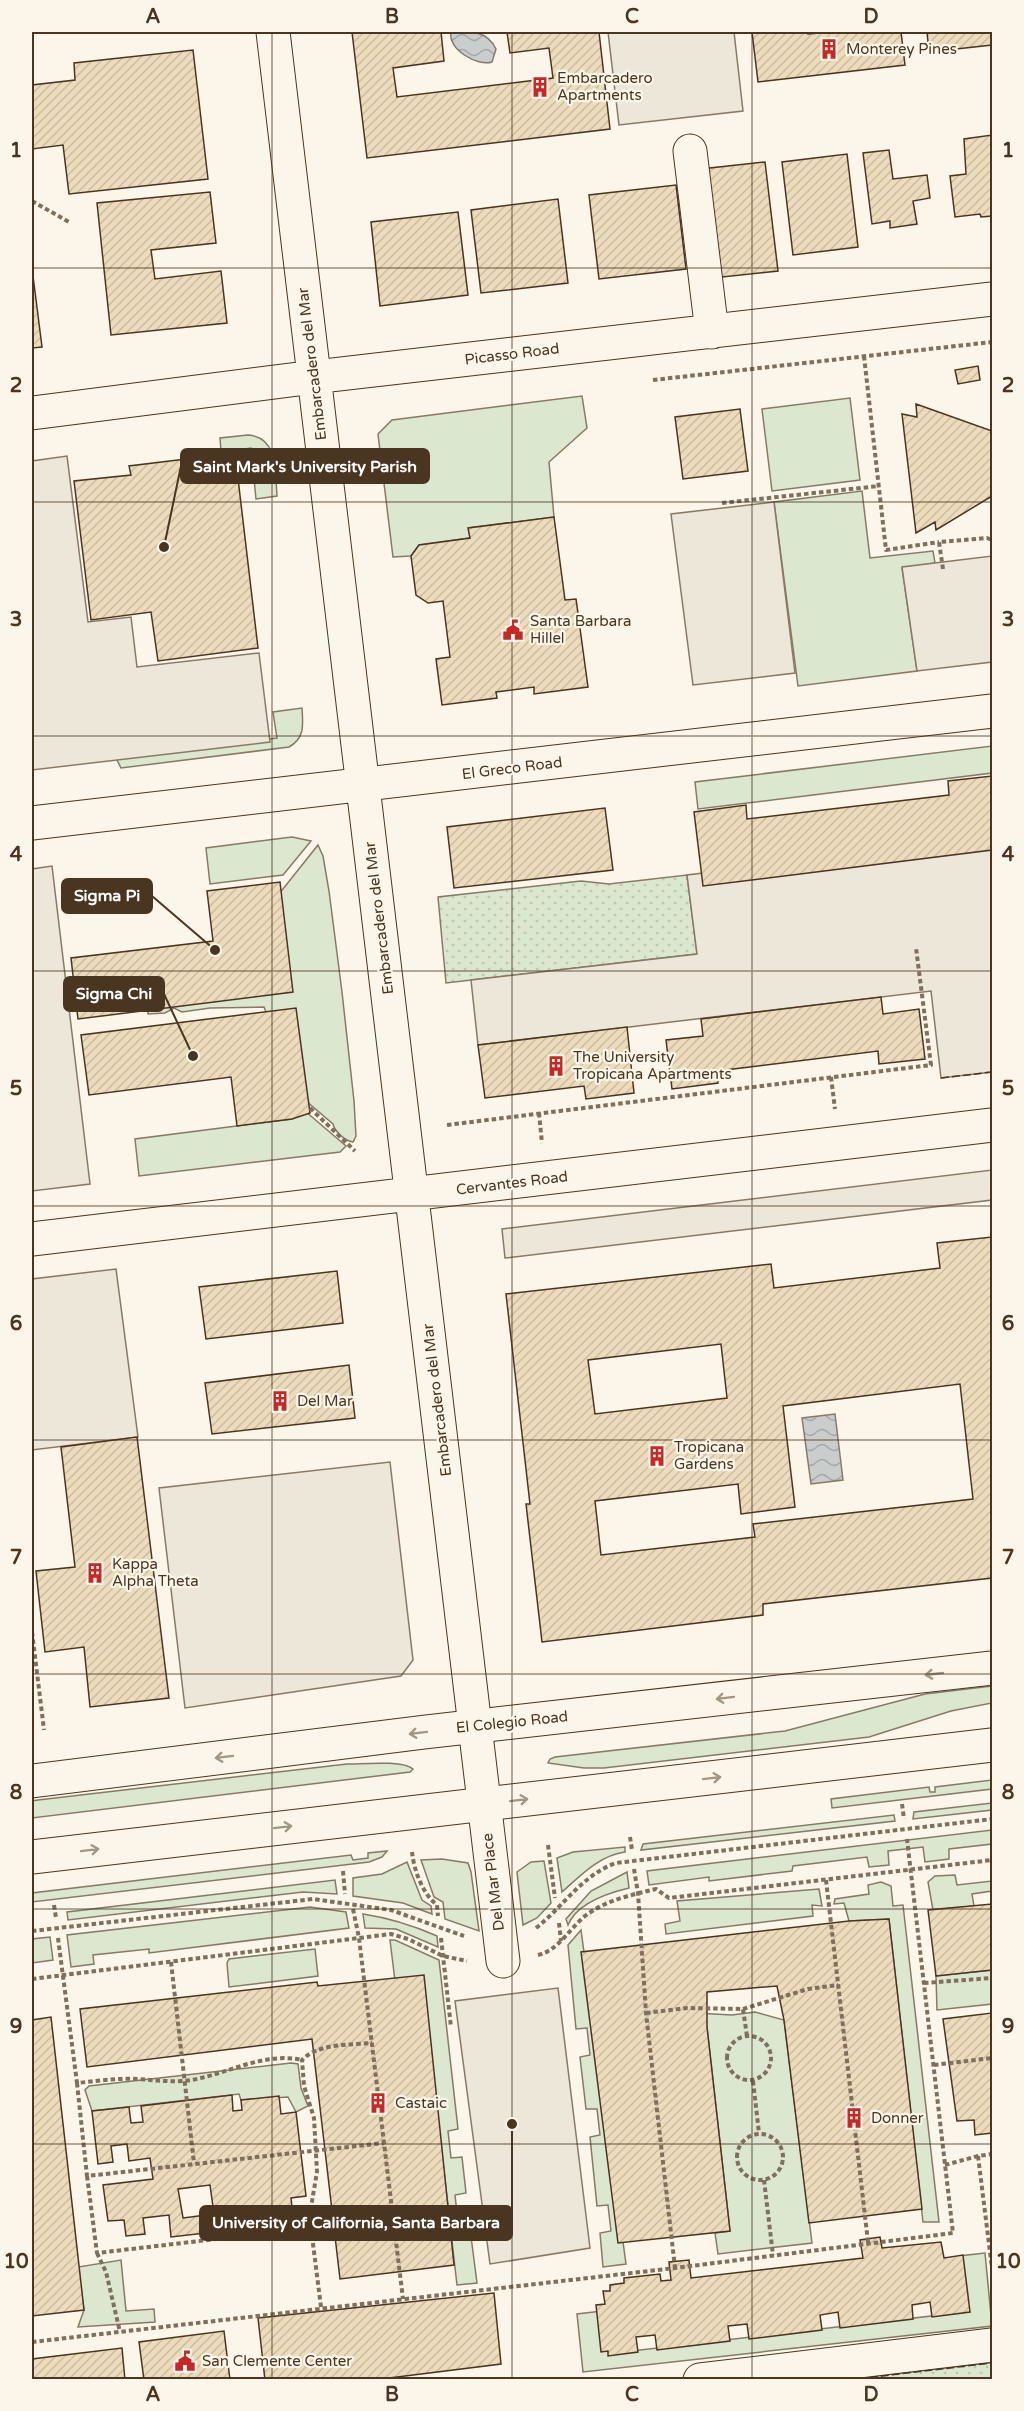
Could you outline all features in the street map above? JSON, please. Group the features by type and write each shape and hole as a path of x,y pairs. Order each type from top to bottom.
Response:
{"street":[{"name":"Embarcadero del Mar","path":"273,32 484,1804"},
{"path":"690,151 712,332"},
{"name":"Picasso Road","path":"32,413 314,377 993,298"},
{"name":"El Greco Road","path":"32,824 993,711"},
{"name":"Cervantes Road","path":"32,1239 993,1125"},
{"name":"El Colegio Road","path":"32,1781 993,1668"},
{"path":"32,1857 993,1745"},
{"name":"Del Mar Place","path":"484,1804 488,1961"},
{"path":"700,2379 993,2345"}],"path":[{"path":"32,201 69,222"},
{"path":"860,315 886,550 939,542 987,538 993,540"},
{"path":"653,380 993,342"},
{"path":"722,503 879,486"},
{"path":"939,542 943,569"},
{"path":"447,1125 931,1065 916,948"},
{"path":"309,1108 355,1151"},
{"path":"32,1632 44,1730"},
{"path":"902,1804 904,1819"},
{"path":"630,1837 632,1850"},
{"path":"32,2342 675,2268 953,2233 907,1839"},
{"path":"548,1845 555,1898"},
{"path":"412,1851 413,1862 420,1880 428,1898 437,1905 438,1916"},
{"path":"535,1956 545,1954 562,1942 582,1918 598,1907 656,1889 669,1898 993,1860"},
{"path":"634,1869 638,1893 646,2013 675,2268"},
{"path":"343,1871 345,1894"},
{"path":"826,1880 868,2242"},
{"path":"54,1905 56,1918"},
{"path":"353,1909 359,1938 403,2299"},
{"path":"559,1923 562,1942"},
{"path":"32,1979 396,1935 443,1956 488,1961"},
{"path":"58,1938 97,2253 106,2272 120,2331"},
{"path":"441,1938 451,2027"},
{"path":"171,1961 194,2163"},
{"path":"924,1983 993,1978"},
{"path":"646,2013 687,2008 743,2009 808,1989 838,1985"},
{"path":"743,2009 747,2036"},
{"path":"747,2036 761,2040 771,2052 770,2067 760,2078 753,2081 746,2081 733,2074 726,2061 729,2048 740,2037 747,2036"},
{"path":"321,2307 311,2228 311,2207 317,2172 314,2118 304,2086 302,2060 309,2053 322,2049 372,2043"},
{"path":"77,2083 116,2079 160,2082 185,2080 259,2061 295,2058 302,2060"},
{"path":"934,2065 993,2058"},
{"path":"753,2081 759,2133"},
{"path":"759,2133 774,2138 783,2150 782,2166 778,2173 764,2180 757,2180 743,2173 737,2160 738,2152 745,2139 759,2133"},
{"path":"87,2176 384,2143"},
{"path":"945,2165 993,2154"},
{"path":"978,2156 993,2268"},
{"path":"764,2180 773,2255"},
{"path":"97,2253 311,2228"}],"green space":[{"path":"582,396 587,428 549,462 554,517 469,528 470,538 419,545 411,556 393,557 378,434 392,420"},
{"path":"850,398 860,480 772,491 762,409"},
{"path":"248,435 258,437 270,449 275,467 277,496 256,499 251,448 221,452 220,438"},
{"path":"862,491 870,558 933,551 935,563 902,568 917,671 798,686 774,502"},
{"path":"302,708 303,725 300,735 298,740 289,747 121,768 113,752 125,756 277,738 273,712"},
{"path":"992,746 992,773 698,809 695,782"},
{"path":"292,837 311,841 283,875 210,884 206,848"},
{"path":"318,845 323,856 329,891 342,992 354,1101 356,1136 353,1142 341,1136 333,1124 299,1095 264,1007 210,1008 182,1012 174,1008 165,1013 148,1014 148,998 279,894"},
{"path":"687,875 697,954 446,983 438,897 581,881 609,884"},
{"path":"305,1111 346,1146 340,1152 139,1176 135,1139 292,1119"},
{"path":"992,1686 992,1703 951,1711 869,1737 604,1768 548,1763 555,1757 785,1731 925,1694"},
{"path":"392,1763 413,1769 410,1772 32,1818 32,1801 347,1764"},
{"path":"992,1780 992,1789 832,1808 831,1799 929,1787 930,1792 935,1792 935,1787"},
{"path":"992,1803 992,1810 913,1819 914,1812"},
{"path":"894,1815 895,1821 641,1850 643,1844"},
{"path":"992,1830 992,1844 949,1849 949,1859 925,1862 923,1847 888,1851 889,1865 869,1867 867,1857 793,1866 792,1871 709,1881 709,1877 649,1885 647,1871"},
{"path":"625,1847 625,1852 599,1862 562,1892 557,1858 573,1852"},
{"path":"387,1851 382,1857 369,1862 32,1902 32,1893 351,1855 353,1860 368,1858 368,1853"},
{"path":"442,1859 468,1863 479,1931 445,1919 443,1902 434,1897 421,1860"},
{"path":"544,1861 551,1903 537,1918 523,1925 517,1872 531,1862"},
{"path":"407,1862 422,1900 431,1906 432,1914 403,1903 353,1896 353,1878 382,1874"},
{"path":"627,1872 629,1888 594,1900 578,1911 568,1925 566,1919 591,1891"},
{"path":"955,1875 957,1885 992,1881 992,1891 972,1894 974,1906 933,1910 928,1882 935,1876"},
{"path":"335,1880 337,1894 303,1892 68,1920 67,1912"},
{"path":"881,1882 891,1886 893,1906 903,1905 939,2222 923,2222 889,1919 849,1921 844,1903 834,1904 835,1899 869,1894 868,1885"},
{"path":"819,1889 822,1906 812,1905 813,1916 666,1934 665,1924 680,1921 677,1901"},
{"path":"310,1907 346,1912 349,1928 149,1953 149,1949 93,1955 94,1964 71,1967 67,1935"},
{"path":"363,1914 419,1928 437,1936 438,1947 396,1929 365,1928"},
{"path":"581,1930 626,2264 603,2267 600,2233 611,2231 608,2205 597,2206 590,2137 600,2135 597,2109 586,2109 580,2057 590,2055 587,2028 576,2029 568,1945"},
{"path":"50,1937 53,1960 32,1963 32,1939"},
{"path":"390,1940 395,1940 439,1960 458,2129 448,2131 451,2158 462,2157 466,2193 455,2195 458,2222 469,2221 477,2283 457,2285 422,1978 395,1981"},
{"path":"315,1949 318,1976 229,1987 227,1963 229,1959"},
{"path":"992,1970 992,2004 937,2010 936,1976"},
{"path":"658,2011 732,2015 755,2012 784,2020 812,2243 718,2254 715,2233 730,2231 707,2027"},
{"path":"298,2064 301,2088 308,2106 296,2112 288,2097 241,2100 239,2094 92,2111 85,2090 89,2086"},
{"path":"985,2253 992,2326 583,2372 577,2314 602,2311 615,2353 965,2312 959,2256"},
{"path":"121,2260 126,2311 154,2309 155,2322 78,2327 84,2310 78,2267"},
{"path":"992,2363 992,2379 848,2379"}],"shaded area":[{"path":"608,32 734,32 743,111 619,125"},
{"path":"67,456 88,622 131,617 137,667 259,653 270,742 32,770 32,461"},
{"path":"774,502 795,673 693,685 671,514"},
{"path":"992,556 992,662 917,671 902,567"},
{"path":"992,838 992,1072 941,1078 931,991 478,1045 471,980 697,954 687,875"},
{"path":"52,866 90,1184 32,1191 32,869"},
{"path":"992,1170 992,1200 505,1258 502,1229"},
{"path":"116,1269 138,1437 32,1450 32,1279"},
{"path":"390,1462 413,1660 401,1676 185,1708 159,1488"},
{"path":"558,1988 590,2248 490,2264 455,2001"}],"water":[{"path":"451,32 471,32 488,38 496,49 492,62 479,62 465,55 454,45"},
{"path":"835,1414 843,1480 811,1484 802,1418"}],"building":[{"name":"Embarcadero Apartments","path":"352,32 441,32 444,61 393,68 397,97 553,78 549,48 510,53 507,32 599,32 610,129 367,158"},
{"name":"Monterey Pines","path":"752,32 808,32 808,34 901,32 905,65 758,82"},
{"path":"927,32 992,32 992,45 929,52"},
{"path":"193,50 208,179 69,194 63,145 32,149 32,85 75,80 74,63"},
{"path":"992,135 992,216 981,217 980,214 955,217 950,176 966,174 964,139"},
{"path":"889,150 893,179 927,175 930,198 913,201 917,224 890,228 890,221 872,224 863,153"},
{"path":"847,154 858,247 793,255 782,162"},
{"path":"765,162 778,271 713,278 701,169"},
{"path":"676,185 686,269 599,279 589,195"},
{"path":"210,192 216,243 151,250 155,279 221,271 227,323 111,335 97,203"},
{"path":"558,199 568,283 481,293 471,210"},
{"path":"458,212 468,295 380,306 371,222"},
{"path":"32,268 42,347 32,348"},
{"path":"978,366 980,380 958,384 955,370"},
{"path":"916,404 992,431 992,496 936,530 935,522 916,533 902,414 917,417"},
{"path":"740,409 748,471 683,479 675,417"},
{"path":"235,453 258,648 158,661 151,612 91,620 74,481 131,475 129,466"},
{"name":"Santa Barbara Hillel","path":"554,517 565,600 576,599 588,687 534,694 534,687 496,692 497,698 442,705 436,659 450,657 443,601 428,603 416,595 411,556 419,545 470,538 468,528"},
{"path":"992,776 992,850 703,886 694,812 746,805 747,819 949,795 948,781"},
{"path":"605,808 613,870 454,888 447,827"},
{"path":"280,882 293,992 78,1019 71,958 213,941 207,891"},
{"path":"881,997 883,1014 919,1009 925,1059 879,1064 878,1051 717,1071 718,1083 672,1089 666,1040 703,1036 701,1019"},
{"path":"296,1008 310,1113 292,1119 237,1126 231,1077 89,1095 81,1035"},
{"name":"The University Tropicana Apartments","path":"627,1027 634,1093 586,1099 584,1086 485,1098 478,1045"},
{"name":"Tropicana Gardens","path":"992,1237 992,1578 763,1604 763,1615 542,1642 526,1504 530,1504 506,1294 771,1264 774,1288 940,1268 937,1243","holes":["721,1344 727,1398 595,1414 588,1360","960,1384 973,1499 753,1524 755,1537 601,1555 595,1501 738,1484 741,1514 795,1507 783,1406"]},
{"path":"337,1271 343,1323 206,1339 199,1287"},
{"name":"Del Mar","path":"349,1365 355,1418 212,1434 205,1383"},
{"name":"Kappa Alpha Theta","path":"137,1437 169,1698 90,1707 84,1647 45,1652 36,1571 75,1567 61,1447"},
{"path":"992,1904 992,1970 936,1976 928,1910"},
{"name":"Donner","path":"889,1919 922,2209 809,2223 784,2020 777,1986 707,1992 707,2027 730,2231 618,2243 581,1952 849,1921"},
{"name":"Castaic","path":"424,1975 454,2265 340,2279 312,2039 87,2067 80,2009 317,1982 318,1986"},
{"path":"992,2013 992,2133 975,2135 974,2120 957,2121 943,2019"},
{"path":"51,2017 84,2310 32,2316 32,2020"},
{"path":"232,2095 233,2111 242,2110 241,2100 279,2096 281,2114 296,2112 306,2196 291,2198 293,2216 258,2220 259,2227 171,2237 169,2215 143,2218 145,2234 126,2236 124,2220 108,2221 103,2185 153,2179 150,2158 129,2161 127,2144 111,2146 113,2162 98,2164 92,2111 129,2107 131,2123 143,2122 141,2106"},
{"path":"210,2185 214,2214 183,2218 178,2189"},
{"path":"880,2237 882,2248 941,2242 944,2258 963,2255 970,2312 932,2317 930,2302 912,2305 913,2319 840,2328 838,2312 820,2315 822,2330 749,2339 747,2324 728,2326 730,2341 657,2350 655,2335 636,2337 638,2352 608,2356 608,2351 601,2352 596,2305 605,2304 603,2291 610,2291 610,2285 624,2283 624,2278 660,2274 661,2281 671,2280 669,2262 689,2260 691,2278 863,2258 860,2240"},
{"path":"494,2293 501,2364 373,2380 265,2380 258,2318"},
{"name":"San Clemente Center","path":"224,2331 230,2380 144,2380 139,2342"},
{"path":"122,2348 125,2380 32,2380 32,2359"}],"fence":[{"path":"941,1078 992,1072"},
{"path":"848,2380 992,2363"}],"place":[{"name":"Monterey Pines","path":"829,49"},
{"name":"Embarcadero Apartments","path":"540,87"},
{"name":"Saint Mark's University Parish","path":"164,547"},
{"name":"Santa Barbara Hillel","path":"513,630"},
{"name":"Sigma Pi","path":"215,950"},
{"name":"Sigma Chi","path":"193,1056"},
{"name":"The University Tropicana Apartments","path":"556,1066"},
{"name":"Del Mar","path":"280,1401"},
{"name":"Tropicana Gardens","path":"657,1456"},
{"name":"Kappa Alpha Theta","path":"95,1573"},
{"name":"Castaic","path":"378,2103"},
{"name":"Donner","path":"854,2118"},
{"name":"University of California, Santa Barbara","path":"512,2124"},
{"name":"San Clemente Center","path":"185,2361"}]}
